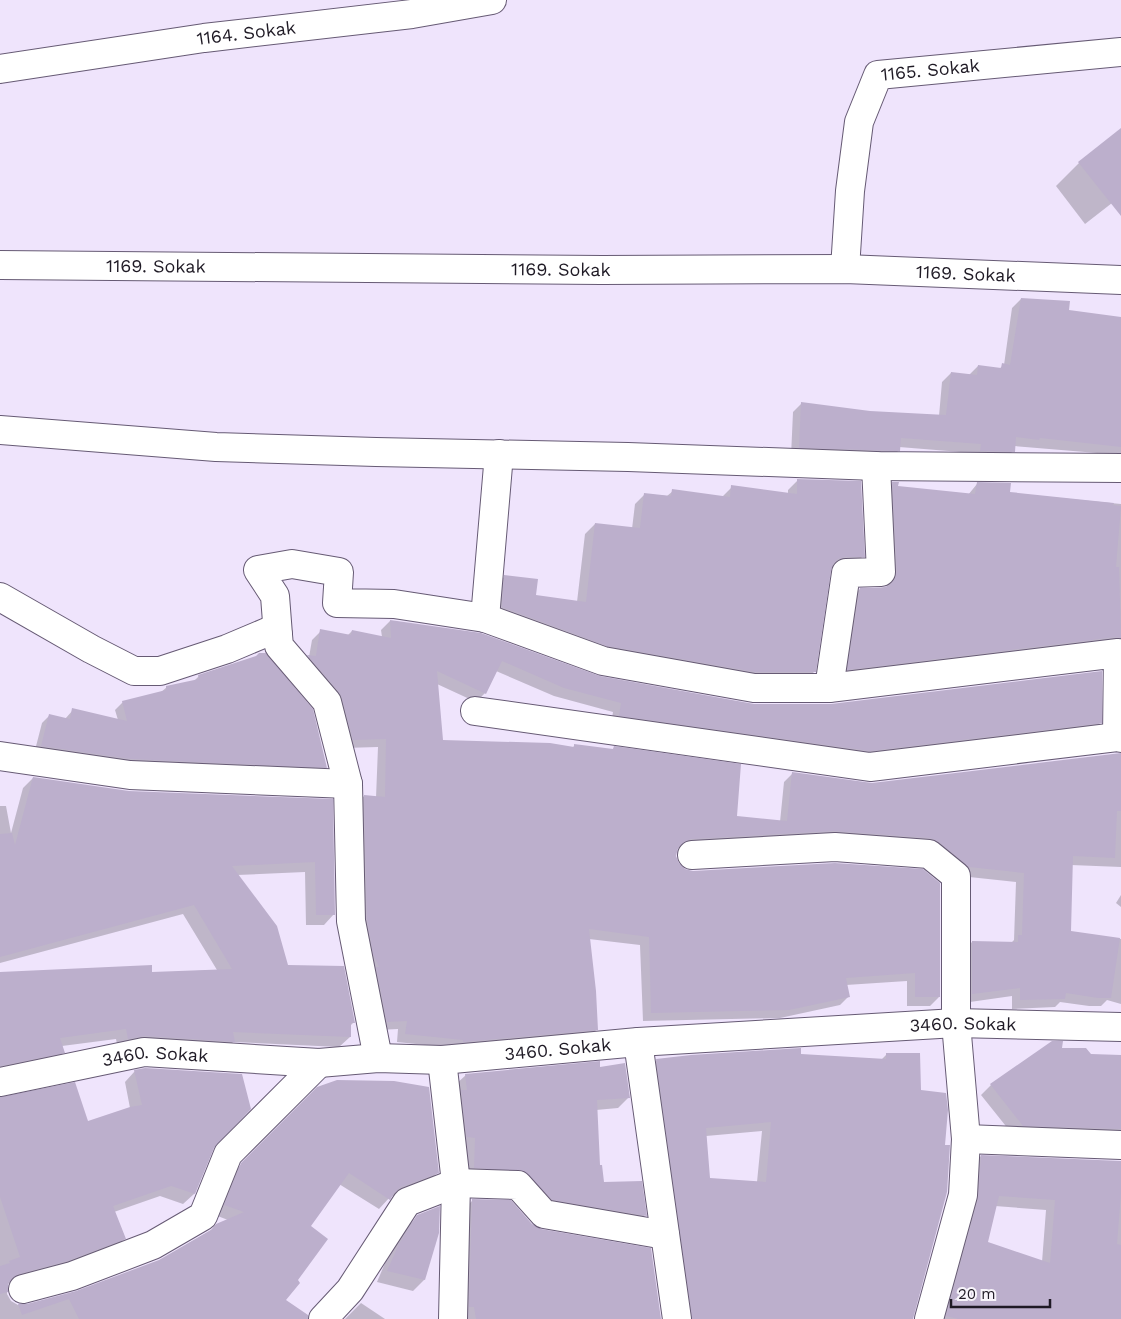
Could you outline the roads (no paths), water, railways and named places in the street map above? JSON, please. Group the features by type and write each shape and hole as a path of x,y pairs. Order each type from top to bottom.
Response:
{"street":[{"name":"1164. Sokak","path":"0,69 204,38 412,14 487,0"},
{"name":"1165. Sokak","path":"845,269 850,190 859,122 878,75 1121,52"},
{"name":"1169. Sokak","path":"0,265 602,270 845,269 1121,280"},
{"path":"0,434 216,446 876,466 1121,468"},
{"path":"486,618 499,454"},
{"path":"829,688 846,573 881,572 876,466"},
{"path":"378,1058 351,921 348,784 327,702 279,646 275,596 258,570 292,564 339,572 337,603 394,604 486,618 603,661 754,688 829,688 1118,653 1119,737 870,767 474,712"},
{"path":"0,597 91,649 134,670 160,671 227,649 272,630 278,635"},
{"path":"0,756 130,775 348,784"},
{"path":"692,855 835,848 929,854 956,876 956,1023 966,1139 963,1195 929,1319"},
{"name":"3460. Sokak","path":"0,1082 144,1052 319,1063 378,1058 442,1060 638,1042 956,1023 1121,1027"},
{"path":"638,1042 677,1319"},
{"path":"442,1060 456,1182 453,1319"},
{"path":"23,1289 72,1276 153,1245 203,1216 228,1154 319,1063"},
{"path":"966,1139 1121,1145"},
{"path":"323,1319 350,1290 407,1202 456,1182 518,1185 544,1214 666,1235"}]}
